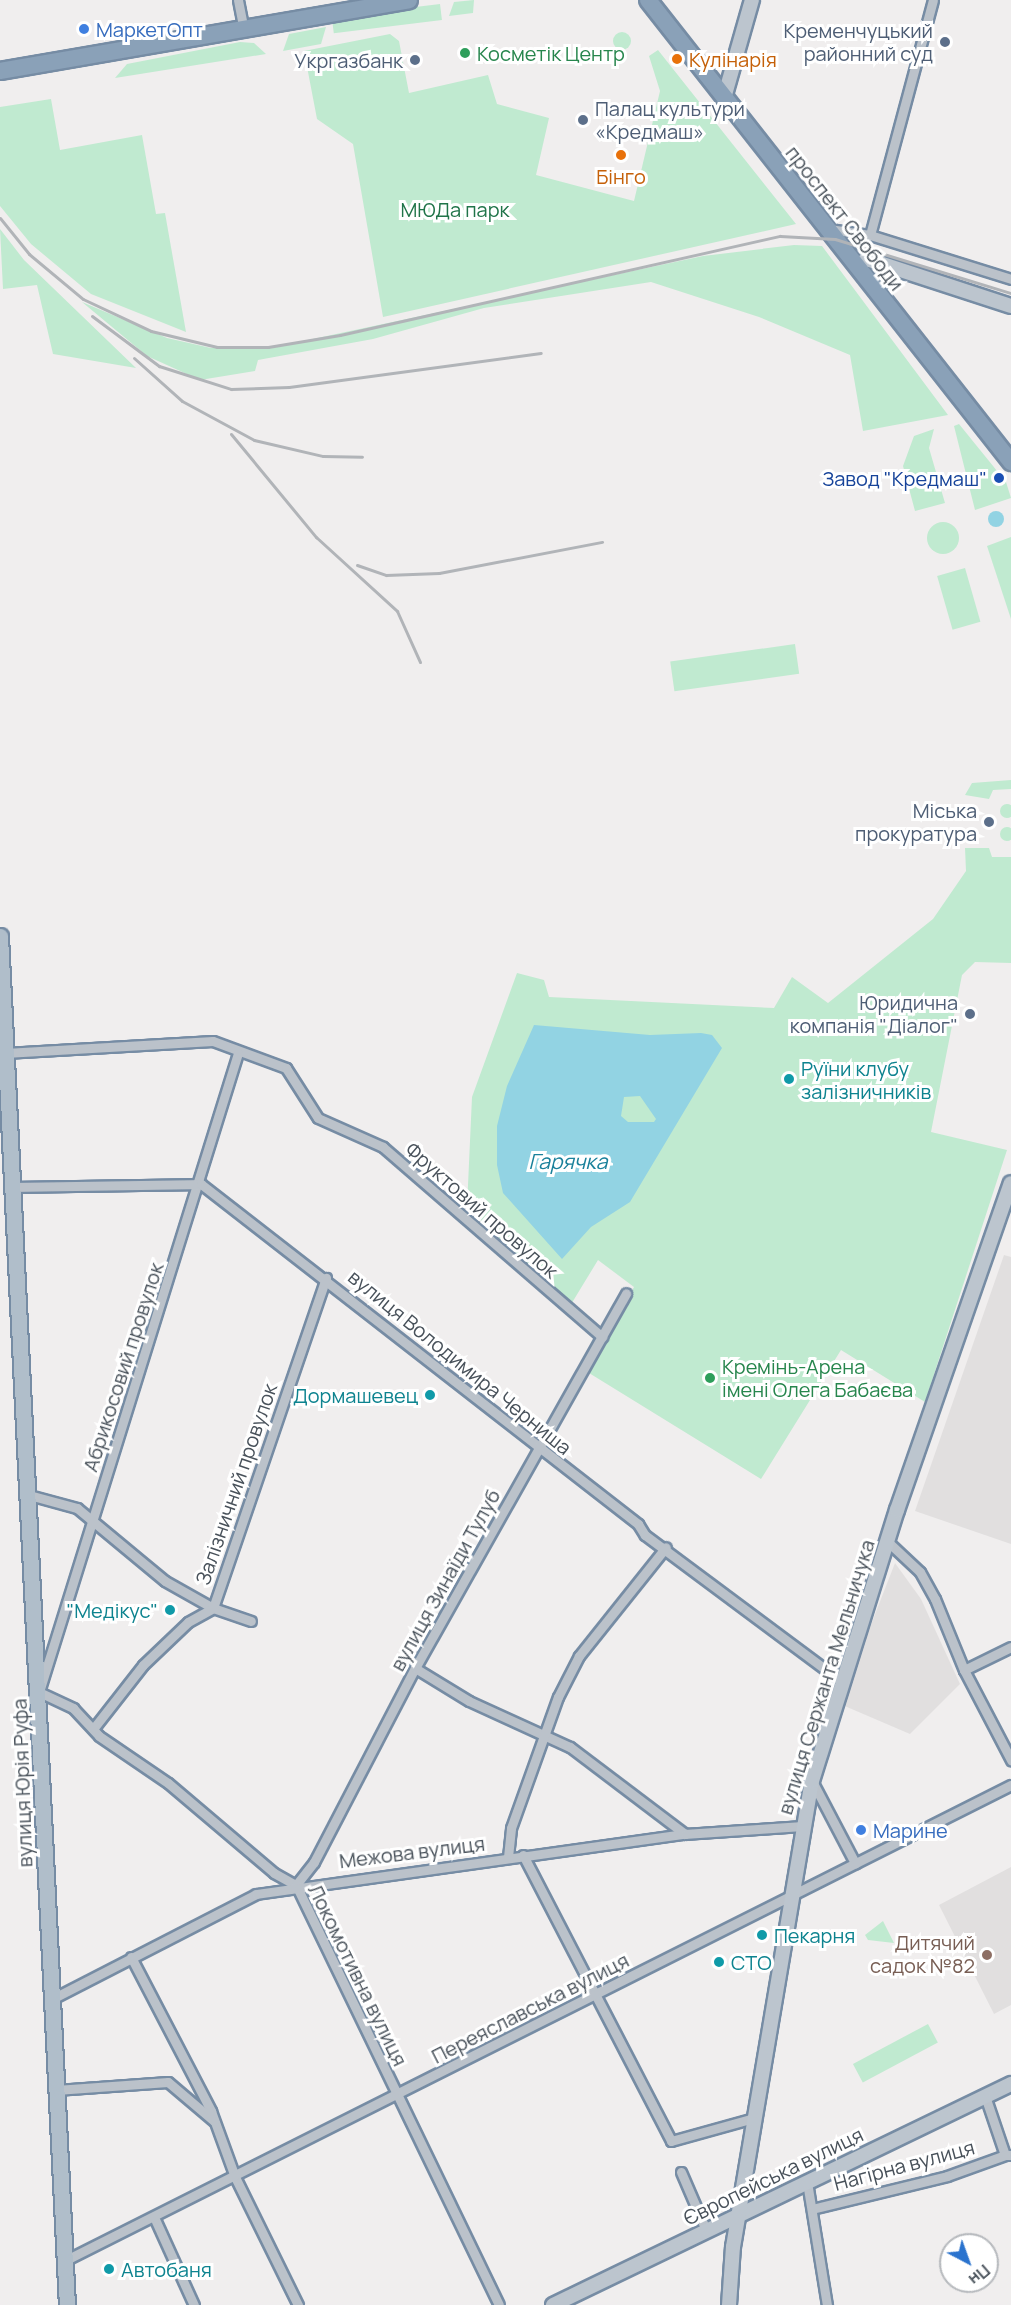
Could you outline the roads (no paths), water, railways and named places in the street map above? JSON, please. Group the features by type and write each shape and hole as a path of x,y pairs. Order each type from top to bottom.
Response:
{"highway":[{"path":"0,71 244,31 409,0"},
{"name":"проспект Свободи","path":"648,0 1011,462"}],"main road":[{"name":"вулиця Юрія Руфа","path":"0,936 15,1187 67,2305"}],"street":[{"path":"238,0 244,31"},
{"path":"724,98 752,0"},
{"path":"870,235 933,0"},
{"path":"827,228 870,235 1011,279"},
{"path":"857,266 867,259 1011,306"},
{"name":"Фруктовий провулок","path":"6,1053 213,1041 238,1053 286,1068 318,1118 383,1147 602,1337"},
{"name":"Абрикосовий провулок","path":"39,1692 201,1184 238,1053"},
{"name":"вулиця Сержанта Мельничука","path":"729,2305 738,2215 790,1896 812,1781 887,1541 1011,1183"},
{"path":"15,1187 201,1184"},
{"name":"вулиця Володимира Черниша","path":"201,1184 326,1278 538,1449 842,1682"},
{"name":"Залізничний провулок","path":"93,1729 143,1665 188,1622 213,1608 326,1278"},
{"name":"вулиця Зинаїди Тулуб","path":"296,1885 314,1862 415,1668 626,1293"},
{"path":"29,1495 94,1518 133,1558 213,1608 251,1621"},
{"path":"887,1541 920,1572 964,1670 1011,1760"},
{"path":"508,1857 511,1828 542,1735 579,1656 666,1547"},
{"path":"964,1670 1011,1647"},
{"path":"415,1668 542,1735 570,1747 685,1834"},
{"name":"Локомотивна вулиця","path":"39,1692 73,1708 93,1729 296,1885 499,2305"},
{"path":"812,1781 855,1863"},
{"name":"Переяславська вулиця","path":"64,2261 397,2098 597,1994 1011,1785"},
{"name":"Межова вулиця","path":"52,1999 214,1912 296,1885 685,1834 802,1826"},
{"path":"523,1855 597,1994 671,2141 754,2118"},
{"path":"131,1957 214,2121 236,2177 298,2305"},
{"path":"57,2090 168,2082 214,2121"},
{"name":"Європейська вулиця","path":"554,2305 1011,2084"},
{"name":"Нагірна вулиця","path":"812,2209 947,2176 1008,2155 985,2096"},
{"path":"681,2172 706,2230"},
{"path":"807,2182 827,2305"},
{"path":"154,2217 194,2305"}],"water":[{"path":"993,511 999,511 1004,519 1002,525 993,527 988,522 988,516"},
{"name":"Гарячка","path":"534,1025 650,1035 701,1033 712,1035 722,1048 630,1202 591,1227 562,1259 503,1193 497,1165 497,1126 507,1086","holes":["640,1096 656,1119 654,1122 628,1122 621,1116 624,1097"]}],"railway":[{"path":"0,218 29,254 83,299 151,331 217,347 268,347 340,335 780,236 835,239 1011,293"},
{"path":"92,316 159,366 231,389 289,387 541,353"},
{"path":"134,358 182,401 254,440 323,456 362,457"},
{"path":"231,434 316,537 397,611 420,662"},
{"path":"357,565 386,575 439,573 602,542"}],"place":[{"name":"МаркетОпт","path":"84,29"},
{"name":"Кременчуцький районний суд","path":"945,42"},
{"name":"Косметік Центр","path":"465,53"},
{"name":"Кулінарія","path":"677,59"},
{"name":"Укргазбанк","path":"415,60"},
{"name":"Палац культури «Кредмаш»","path":"583,120"},
{"name":"Бінго","path":"621,155"},
{"name":"Завод \"Кредмаш\"","path":"999,478"},
{"name":"Міська прокуратура","path":"989,822"},
{"name":"Юридична компанія \"Діалог\"","path":"970,1014"},
{"name":"Руїни клубу залізничників","path":"789,1079"},
{"name":"Кремінь-Арена імені Олега Бабаєва","path":"710,1378"},
{"name":"Дормашевец","path":"430,1395"},
{"name":"\"Медікус\"","path":"170,1610"},
{"name":"Марине","path":"861,1830"},
{"name":"Пекарня","path":"762,1935"},
{"name":"Дитячий садок №82","path":"987,1955"},
{"name":"СТО","path":"719,1962"},
{"name":"Автобаня","path":"109,2269"}],"park label":[{"name":"МЮДа парк","path":"455,209"}]}
